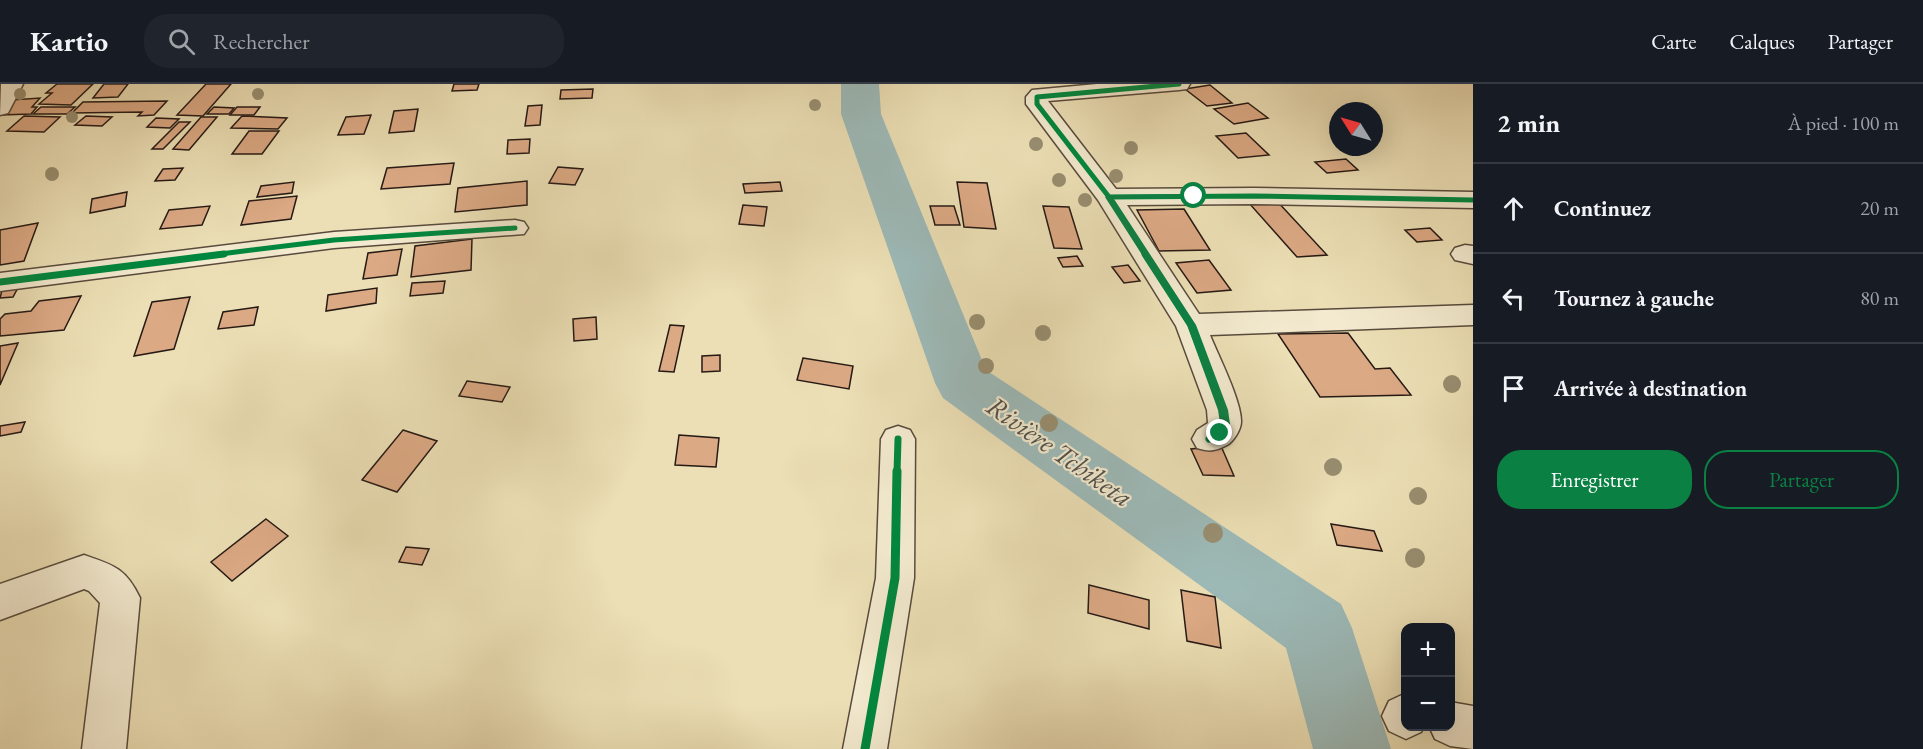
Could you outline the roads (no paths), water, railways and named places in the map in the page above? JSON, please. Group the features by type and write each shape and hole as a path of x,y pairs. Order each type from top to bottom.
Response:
{"street":[{"path":"0,108 12,84"},
{"path":"1179,84 1049,94 1037,97 1037,104 1109,197 1191,325 1224,417 1225,424 1220,433 1209,438"},
{"path":"1109,197 1254,196 1473,200"},
{"path":"0,282 333,240 515,228"},
{"path":"1191,325 1444,314 1473,315"},
{"path":"1444,314 1473,341"},
{"path":"865,749 895,578 898,439"},
{"path":"0,602 84,572 103,579 120,598 104,749"},
{"path":"1455,725 1473,728"}],"waterway":[{"name":"Rivière Tchiketa","path":"860,84 861,114 963,383 1316,628 1352,749"}]}
